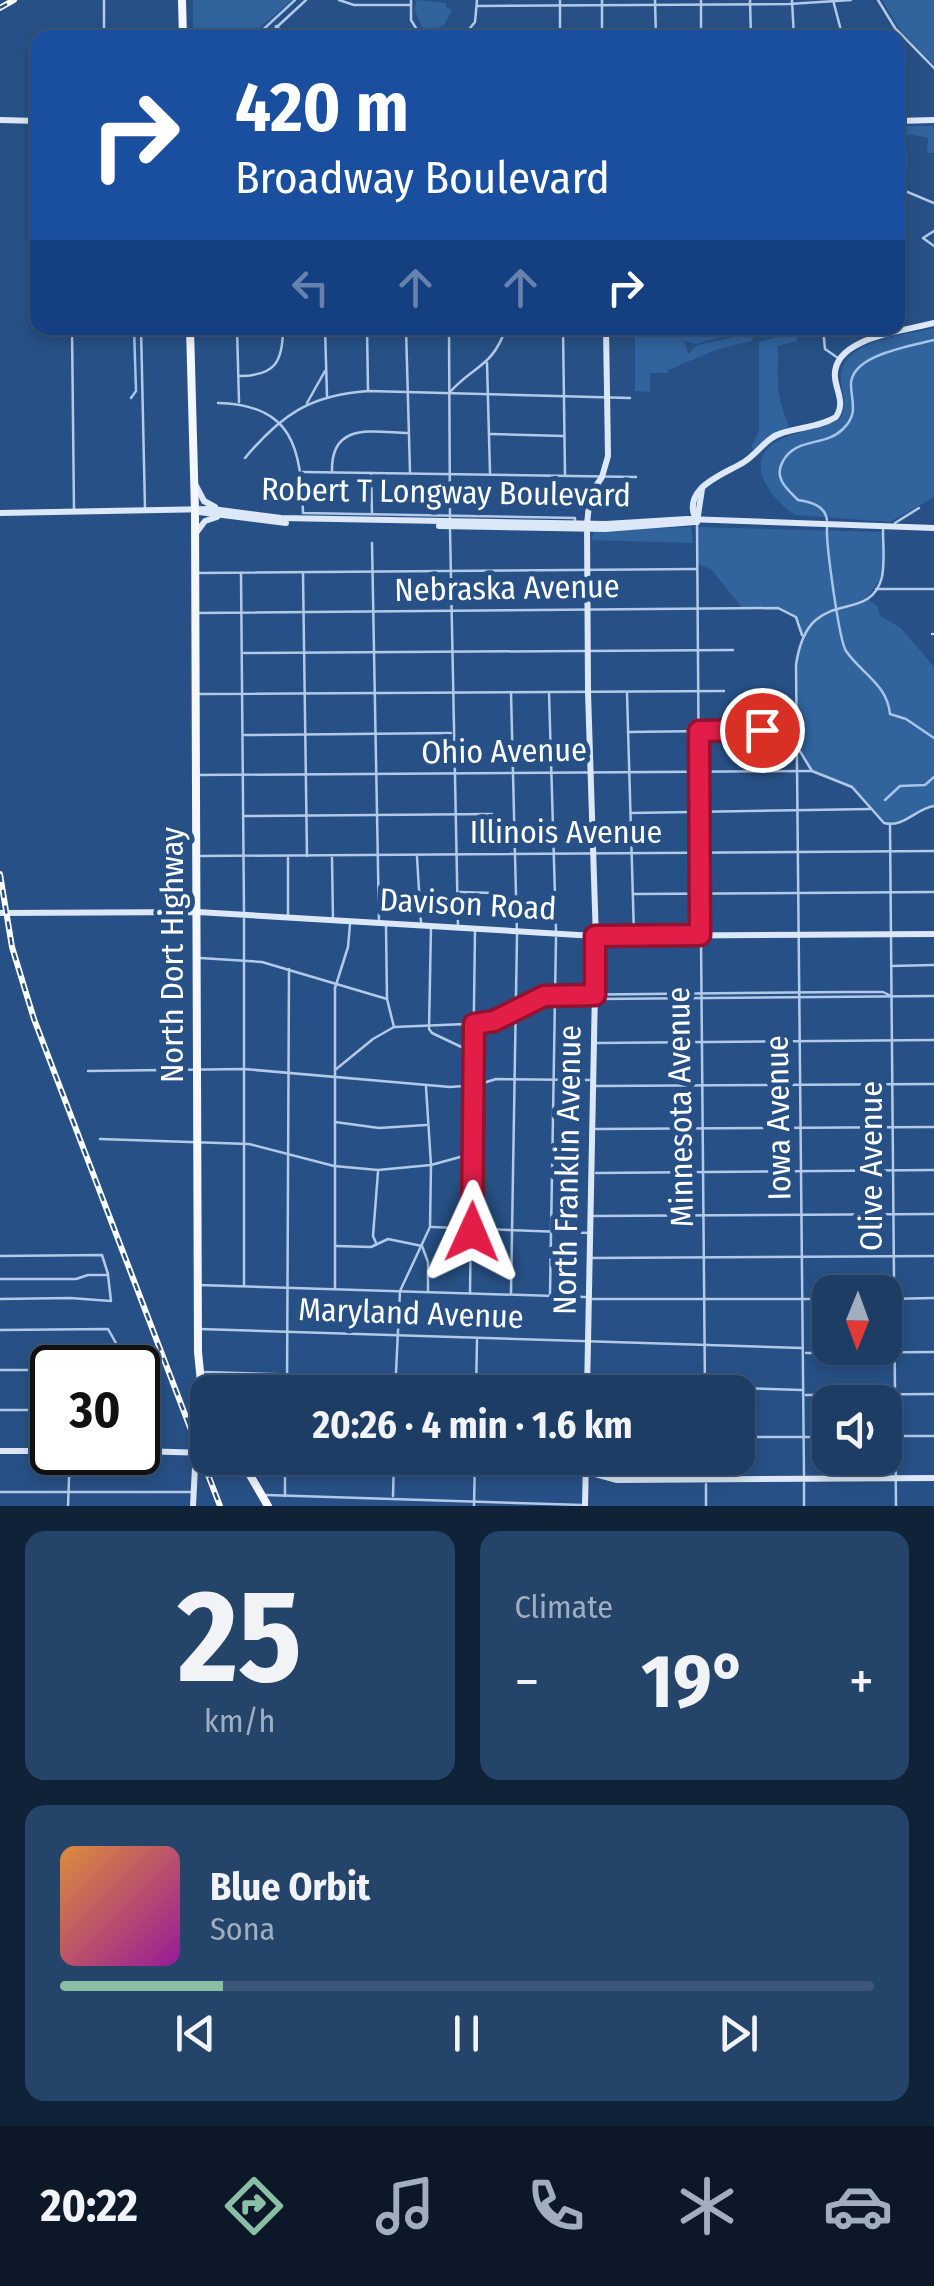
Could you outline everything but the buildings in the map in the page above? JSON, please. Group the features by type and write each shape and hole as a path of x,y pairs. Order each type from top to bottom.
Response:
{"main road":[{"path":"182,0 183,30"},
{"name":"North Dort Highway","path":"190,335 195,482 197,1329 201,1375"},
{"path":"250,1475 268,1506"}],"street":[{"path":"104,0 104,30"},
{"path":"272,30 306,0"},
{"path":"338,0 354,4 411,3 411,20 417,30"},
{"path":"560,0 560,30"},
{"path":"468,30 474,22 477,3 560,6 851,0"},
{"path":"878,0 897,30"},
{"path":"833,1 839,30"},
{"path":"701,2 701,30"},
{"path":"750,2 751,30"},
{"path":"793,2 794,30"},
{"path":"602,3 602,30"},
{"path":"656,3 656,30"},
{"path":"794,15 804,3"},
{"path":"276,26 280,30"},
{"path":"905,38 934,68"},
{"path":"0,120 30,121"},
{"path":"905,120 934,120"},
{"path":"905,191 934,203"},
{"path":"934,231 923,238 934,246"},
{"path":"905,331 934,323"},
{"path":"72,335 74,512"},
{"path":"141,335 145,510"},
{"path":"237,335 239,404"},
{"path":"238,376 256,375 274,366 283,346 283,335"},
{"path":"325,335 327,397"},
{"path":"367,335 368,391"},
{"path":"406,335 410,474"},
{"path":"449,335 450,611 458,928"},
{"path":"450,393 488,363 502,335"},
{"path":"563,335 565,476"},
{"name":"North Franklin Avenue","path":"587,1375 595,936 587,526 590,495 602,477 608,456 606,335"},
{"path":"824,335 825,349 839,359"},
{"path":"697,522 693,506 698,492 712,478 745,461 776,435 836,417 841,406 835,378 839,359 856,344 889,335"},
{"path":"488,363 490,474"},
{"path":"306,404 320,385 326,368"},
{"path":"244,458 278,421 327,397 368,391 630,398"},
{"path":"218,403 239,404 278,421 294,442 302,472 303,513 450,521"},
{"path":"332,472 333,455 345,437 364,432 409,433"},
{"path":"490,434 564,436"},
{"path":"302,472 636,478"},
{"path":"371,473 372,515"},
{"path":"195,482 204,501 221,510"},
{"path":"802,637 812,621 867,599 882,575 887,528 919,508"},
{"name":"Robert T Longway Boulevard","path":"195,510 285,520 587,526"},
{"name":"Robert T Longway Boulevard","path":"0,513 221,510 285,520"},
{"path":"195,539 205,521 232,516"},
{"path":"905,516 903,523 908,528"},
{"name":"Robert T Longway Boulevard","path":"450,521 587,526 697,522 934,528"},
{"name":"Minnesota Avenue","path":"697,522 705,1375"},
{"path":"372,543 376,815 387,1000 394,1027"},
{"path":"194,573 697,569"},
{"path":"303,572 307,856"},
{"path":"241,573 244,1286"},
{"path":"876,589 934,588"},
{"name":"Nebraska Avenue","path":"196,612 778,608 812,621"},
{"path":"796,618 802,637"},
{"name":"Iowa Avenue","path":"802,637 796,665 804,1506"},
{"path":"241,654 732,650"},
{"path":"196,694 724,691"},
{"path":"510,692 517,932 511,1295"},
{"path":"549,692 556,934 550,1296"},
{"path":"627,692 634,936"},
{"path":"628,732 797,730"},
{"path":"242,735 452,734"},
{"path":"797,745 812,771 852,787 890,825 900,824 920,810 934,806"},
{"name":"Ohio Avenue","path":"197,775 812,771"},
{"path":"630,813 870,809"},
{"path":"243,816 492,814"},
{"name":"Olive Avenue","path":"890,825 894,1275"},
{"name":"Illinois Avenue","path":"198,856 934,851"},
{"path":"416,855 421,927"},
{"path":"288,856 288,918"},
{"path":"332,856 333,921"},
{"path":"457,892 494,894"},
{"path":"634,894 934,892"},
{"name":"Davison Road","path":"0,914 198,912 595,936 934,934"},
{"path":"334,1289 336,985 348,946 350,922"},
{"path":"431,927 429,1024 432,1033 473,1053"},
{"path":"470,1293 475,930"},
{"path":"197,958 262,962 387,1000"},
{"path":"891,966 934,965"},
{"path":"288,1374 289,969"},
{"path":"335,1070 394,1027 494,1021 556,994 884,992 892,996 934,996"},
{"path":"594,1042 934,1040"},
{"path":"88,1071 244,1069 426,1085 473,1085 496,1078 702,1086 934,1084"},
{"path":"396,1375 400,1291 430,1227 426,1085"},
{"path":"334,1122 379,1128 428,1125"},
{"path":"592,1129 934,1127"},
{"path":"100,1138 244,1144 334,1166 378,1170 431,1165 471,1154"},
{"path":"376,1244 373,1236 378,1170"},
{"path":"592,1173 934,1170"},
{"path":"591,1216 934,1214"},
{"path":"430,1227 591,1233"},
{"path":"335,1246 371,1247 388,1239 422,1246"},
{"path":"422,1246 428,1262 428,1292"},
{"path":"0,1256 102,1255 111,1301 0,1299"},
{"path":"590,1258 934,1256"},
{"path":"0,1279 76,1280 108,1276"},
{"path":"197,1285 589,1298 812,1300"},
{"path":"902,1298 934,1298"},
{"path":"0,1330 108,1329 117,1345"},
{"name":"Maryland Avenue","path":"197,1329 812,1350"},
{"path":"476,1375 477,1338"},
{"name":"Maryland Avenue","path":"902,1352 934,1352"},
{"path":"0,1370 30,1370"},
{"path":"200,1372 315,1375"},
{"path":"755,1391 812,1392"},
{"path":"902,1394 934,1394"},
{"path":"0,1410 30,1410"},
{"path":"902,1436 934,1436"},
{"path":"755,1438 812,1438"},
{"path":"0,1451 30,1451"},
{"path":"160,1451 190,1453"},
{"path":"68,1506 69,1475"},
{"path":"192,1506 195,1475"},
{"path":"284,1496 285,1475"},
{"path":"393,1499 394,1475"},
{"path":"474,1504 475,1475"},
{"path":"261,1495 585,1505 586,1475"},
{"path":"594,1475 608,1480"},
{"path":"706,1475 706,1506"},
{"name":"Olive Avenue","path":"896,1478 896,1506"},
{"path":"585,1482 934,1478"},
{"path":"0,1492 193,1492"}],"shaded area":[{"path":"193,0 292,0 257,30 193,30"},
{"path":"416,0 446,3 452,10 444,25 435,30 423,29 415,11"},
{"path":"882,0 934,0 934,65 905,36 905,30 900,30"},
{"path":"905,126 934,126 934,153 927,153 928,138 910,134 906,137 908,163"},
{"path":"934,328 934,497 890,522 790,512 764,480 760,465 764,453 785,438 839,420 844,406 842,368 849,357 874,342"},
{"path":"635,335 729,335 696,344 684,341 688,354 697,345 753,335 752,341 718,349 668,373 650,373 650,392 635,391"},
{"path":"802,335 797,341 778,346 779,396 789,426 754,451 751,447 759,431 759,342"},
{"path":"691,527 693,543 591,540 594,531"},
{"path":"697,527 883,532 882,575 867,599 878,607 880,616 900,627 934,667 934,806 890,825 852,787 812,771 797,745 800,622 778,609 743,609 712,570 697,563"}],"waterway":[{"path":"263,30 295,0"},
{"path":"131,398 136,391 134,335"},
{"path":"827,520 820,508 798,500 786,487 780,478 783,461 795,448 836,435 848,424 853,409 853,375 860,367 883,354 934,340"},
{"path":"827,528 846,651 879,687 890,714 906,719 934,738"},
{"path":"885,800 900,786 925,785 934,777"}],"railway":[{"path":"0,8 14,0"},
{"path":"0,874 12,947 34,1019 220,1506"}],"route":[{"path":"472,1232 474,1024 494,1021 552,994 595,995 595,936 700,935 699,731 762,730"}]}
